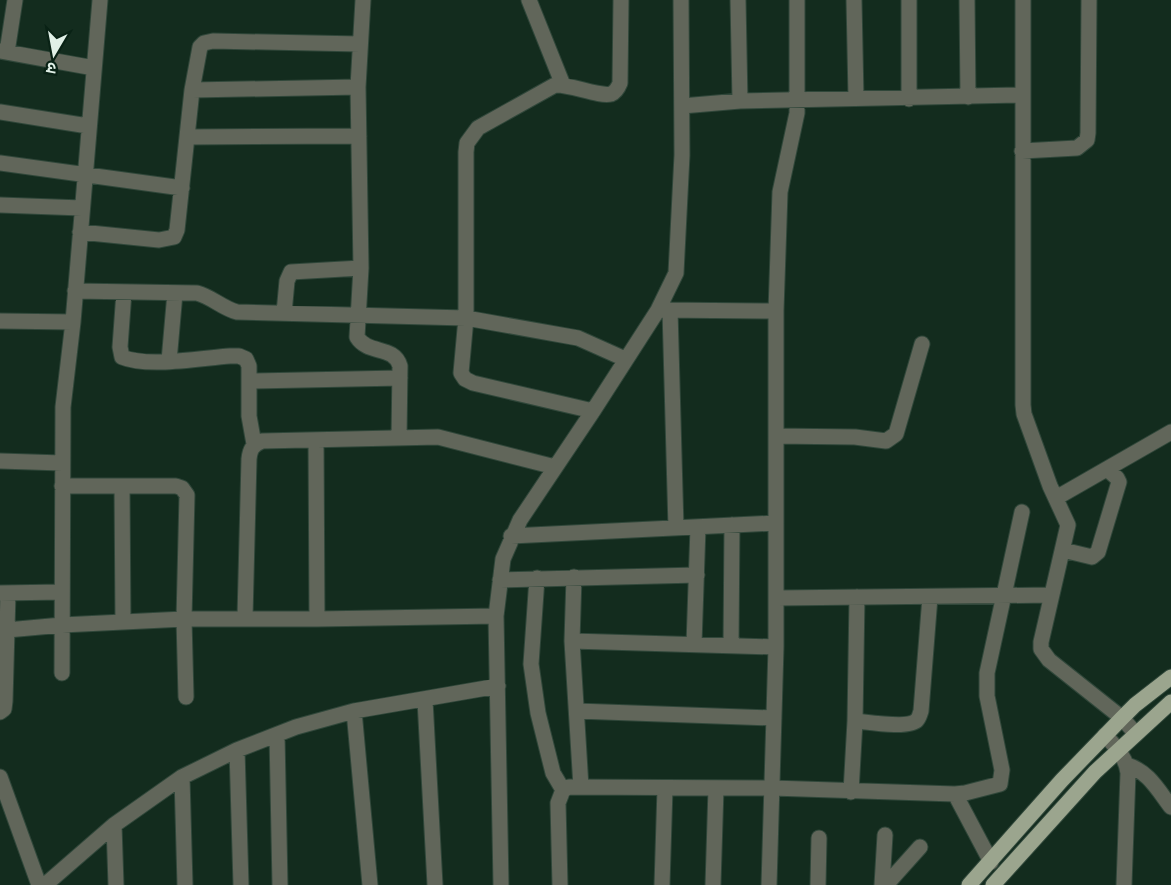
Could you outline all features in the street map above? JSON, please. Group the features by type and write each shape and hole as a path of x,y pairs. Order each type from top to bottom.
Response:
{"main road":[{"path":"969,885 1105,735 1135,705 1171,677"},
{"path":"993,885 1095,772 1171,703"}],"street":[{"path":"15,0 4,52 94,68"},
{"path":"62,673 63,407 73,322 100,0"},
{"path":"363,0 358,87 361,268 357,337 362,345 390,352 398,358 399,438"},
{"path":"528,0 563,85"},
{"path":"593,411 473,383 460,373 466,318 467,143 478,128 548,88 563,85 604,94 611,94 617,90 620,83 621,0"},
{"path":"676,528 664,310 678,263 682,106 681,0"},
{"path":"738,0 740,101"},
{"path":"769,885 777,598 776,311 781,182 796,121 798,99 797,0"},
{"path":"854,0 856,98"},
{"path":"909,0 909,99"},
{"path":"967,0 968,97"},
{"path":"1023,0 1023,405 1024,414 1068,525 1041,649 1045,655 1122,718 1136,734"},
{"path":"1022,151 1077,148 1087,140 1089,0"},
{"path":"80,232 159,240 174,237 177,230 192,90 200,47 204,43 213,41 360,44"},
{"path":"192,90 358,87"},
{"path":"682,106 798,99 909,99 1022,95"},
{"path":"0,112 88,126"},
{"path":"188,137 359,136"},
{"path":"0,163 182,188"},
{"path":"0,205 82,208"},
{"path":"284,313 286,281 291,272 361,268"},
{"path":"75,291 197,293 205,295 227,310 237,312 466,318 578,339 625,359"},
{"path":"124,292 120,347 122,357 129,360 170,361 239,356 246,359 249,366 249,416 254,444"},
{"path":"170,361 174,293"},
{"path":"664,310 776,311"},
{"path":"501,885 496,616 503,559 512,536 555,467 625,359 664,310"},
{"path":"0,321 73,322"},
{"path":"776,435 855,437 879,441 892,438 896,434 922,344"},
{"path":"249,381 400,378"},
{"path":"1056,498 1171,432"},
{"path":"245,618 249,459 254,444 262,441 429,437 451,440 555,467"},
{"path":"316,440 317,619"},
{"path":"0,461 62,462"},
{"path":"1063,550 1092,556 1098,552 1119,482 1107,469"},
{"path":"62,486 176,486 182,488 187,495 184,619 186,697"},
{"path":"122,486 123,622"},
{"path":"560,885 558,803 563,790 569,787 772,788 955,794 1000,784 1002,777 987,696 987,673 1022,512"},
{"path":"512,536 776,523"},
{"path":"731,645 732,525"},
{"path":"694,644 698,526"},
{"path":"500,580 697,575"},
{"path":"574,577 572,640 581,787"},
{"path":"537,578 531,664 538,713 553,773 563,790"},
{"path":"0,712 4,709 5,701 7,630 4,593 62,592"},
{"path":"777,598 1051,595"},
{"path":"851,792 855,722 857,597"},
{"path":"855,722 901,725 911,724 917,720 921,711 930,597"},
{"path":"7,630 62,624 184,619 496,616"},
{"path":"572,640 776,647"},
{"path":"45,885 114,825 182,777 237,750 296,727 354,711 498,686"},
{"path":"424,700 435,885"},
{"path":"354,711 370,885"},
{"path":"577,711 774,718"},
{"path":"277,735 280,885"},
{"path":"1105,735 1119,750 1127,765 1124,885"},
{"path":"237,750 241,885"},
{"path":"1127,765 1138,768 1146,774 1171,807"},
{"path":"0,777 39,885"},
{"path":"182,777 185,885"},
{"path":"662,885 664,788"},
{"path":"713,885 716,788"},
{"path":"955,794 991,862"},
{"path":"114,825 115,884"},
{"path":"884,885 885,835"},
{"path":"818,885 819,838"},
{"path":"884,885 920,847"}]}
